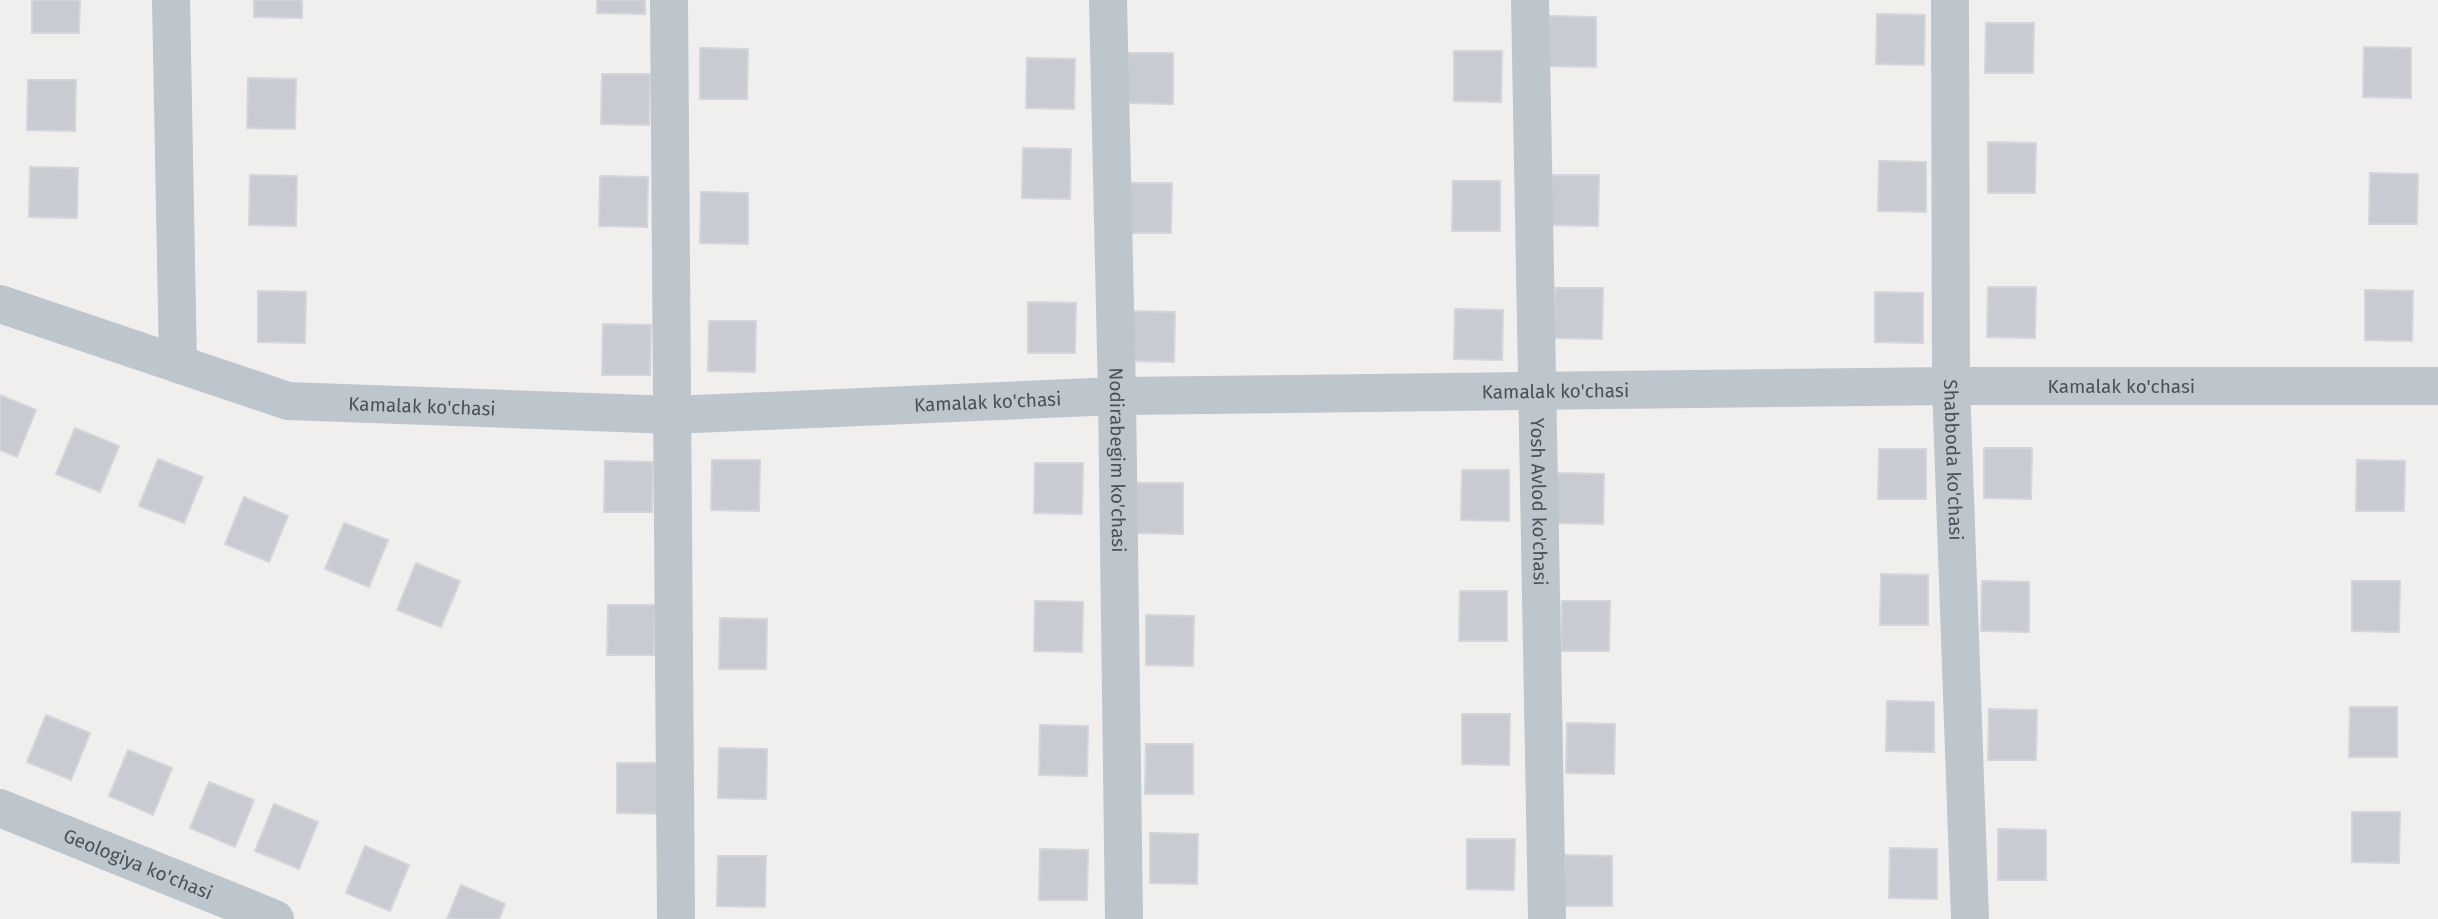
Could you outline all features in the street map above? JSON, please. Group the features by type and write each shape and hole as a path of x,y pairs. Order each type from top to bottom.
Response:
{"street":[{"path":"171,0 177,364"},
{"path":"668,0 676,919"},
{"name":"Nodirabegim ko'chasi","path":"1108,0 1117,396 1124,919"},
{"name":"Yosh Avlod ko'chasi","path":"1530,0 1547,919"},
{"name":"Shabboda ko'chasi","path":"1950,0 1951,386 1970,919"},
{"name":"Kamalak ko'chasi","path":"0,304 288,401 673,415 1117,396 1951,386 2438,386"},
{"name":"Geologiya ko'chasi","path":"0,808 275,919"}],"building":[{"path":"32,0 80,0 79,33 32,33"},
{"path":"254,0 302,0 302,18 254,17"},
{"path":"597,0 645,0 645,14 597,13"},
{"path":"1877,14 1925,15 1924,65 1876,64"},
{"path":"1549,16 1596,17 1596,67 1548,66"},
{"path":"1986,23 2034,23 2033,73 1985,73"},
{"path":"2364,47 2411,48 2411,98 2363,97"},
{"path":"700,48 748,49 747,99 700,99"},
{"path":"1454,51 1502,51 1501,102 1454,101"},
{"path":"1125,53 1173,53 1173,104 1125,103"},
{"path":"1027,58 1075,59 1074,109 1026,108"},
{"path":"602,74 650,74 649,125 601,124"},
{"path":"248,78 296,79 295,129 247,128"},
{"path":"28,80 76,80 75,131 27,130"},
{"path":"1988,142 2036,143 2035,193 1988,193"},
{"path":"1023,148 1071,149 1070,199 1022,198"},
{"path":"1879,161 1926,162 1926,212 1878,211"},
{"path":"30,167 78,168 77,218 29,217"},
{"path":"2370,173 2418,174 2417,224 2369,224"},
{"path":"250,175 297,176 296,226 249,225"},
{"path":"1551,175 1599,175 1598,226 1550,225"},
{"path":"600,176 648,177 647,227 599,226"},
{"path":"1453,181 1500,181 1500,231 1452,231"},
{"path":"1124,183 1172,183 1171,233 1123,233"},
{"path":"701,192 748,193 748,244 700,243"},
{"path":"1988,287 2036,287 2035,338 1987,337"},
{"path":"1555,288 1603,288 1602,339 1554,338"},
{"path":"2365,290 2413,291 2412,341 2365,340"},
{"path":"258,291 306,292 305,343 258,342"},
{"path":"1875,292 1923,293 1923,343 1875,342"},
{"path":"1028,302 1076,303 1075,353 1028,353"},
{"path":"1455,309 1503,310 1502,360 1454,359"},
{"path":"1127,311 1175,312 1174,362 1127,361"},
{"path":"709,321 756,321 755,372 708,371"},
{"path":"603,324 651,325 650,375 602,375"},
{"path":"0,395 36,410 17,457 0,450"},
{"path":"75,428 119,446 100,492 56,474"},
{"path":"1984,448 2032,448 2031,499 1984,498"},
{"path":"1879,449 1926,449 1926,499 1878,499"},
{"path":"158,459 203,477 184,523 139,506"},
{"path":"712,460 760,460 759,511 711,510"},
{"path":"2357,460 2405,461 2404,511 2356,511"},
{"path":"605,461 653,462 652,512 604,512"},
{"path":"1035,463 1083,463 1082,514 1034,513"},
{"path":"1462,470 1509,470 1509,521 1461,520"},
{"path":"1556,473 1604,474 1603,524 1556,523"},
{"path":"1136,483 1183,483 1183,534 1135,533"},
{"path":"244,497 288,516 269,562 225,544"},
{"path":"344,523 388,540 369,587 325,569"},
{"path":"416,563 460,581 441,627 397,610"},
{"path":"1881,574 1928,575 1928,625 1880,625"},
{"path":"1982,581 2029,582 2029,632 1981,631"},
{"path":"2352,581 2400,581 2399,632 2352,631"},
{"path":"1460,591 1507,591 1507,641 1459,641"},
{"path":"1035,601 1083,602 1082,652 1034,651"},
{"path":"1562,601 1610,601 1609,651 1561,651"},
{"path":"608,605 655,605 654,655 607,655"},
{"path":"1146,615 1194,616 1193,666 1146,665"},
{"path":"720,618 767,619 766,669 719,669"},
{"path":"1887,701 1934,702 1934,752 1886,751"},
{"path":"2350,707 2397,707 2397,757 2349,757"},
{"path":"1989,709 2037,710 2036,760 1988,760"},
{"path":"1462,714 1510,714 1509,765 1462,764"},
{"path":"46,715 90,733 71,780 27,762"},
{"path":"1567,723 1615,724 1614,774 1566,773"},
{"path":"1040,725 1088,726 1087,776 1039,775"},
{"path":"1146,744 1193,744 1193,794 1145,794"},
{"path":"719,748 767,749 766,799 718,798"},
{"path":"128,750 172,768 153,815 109,796"},
{"path":"617,763 665,763 664,814 617,813"},
{"path":"209,782 254,800 235,847 190,828"},
{"path":"274,804 318,822 299,869 255,851"},
{"path":"2352,812 2400,812 2399,863 2352,862"},
{"path":"1998,829 2046,830 2046,880 1998,880"},
{"path":"1150,833 1198,834 1197,884 1150,883"},
{"path":"1467,839 1515,839 1514,890 1467,889"},
{"path":"365,846 409,865 390,911 346,893"},
{"path":"1890,848 1937,849 1937,899 1889,898"},
{"path":"1040,849 1088,850 1087,900 1039,900"},
{"path":"1565,855 1612,856 1612,906 1564,906"},
{"path":"718,856 766,856 765,907 717,906"},
{"path":"461,885 505,904 499,919 447,919"}]}
